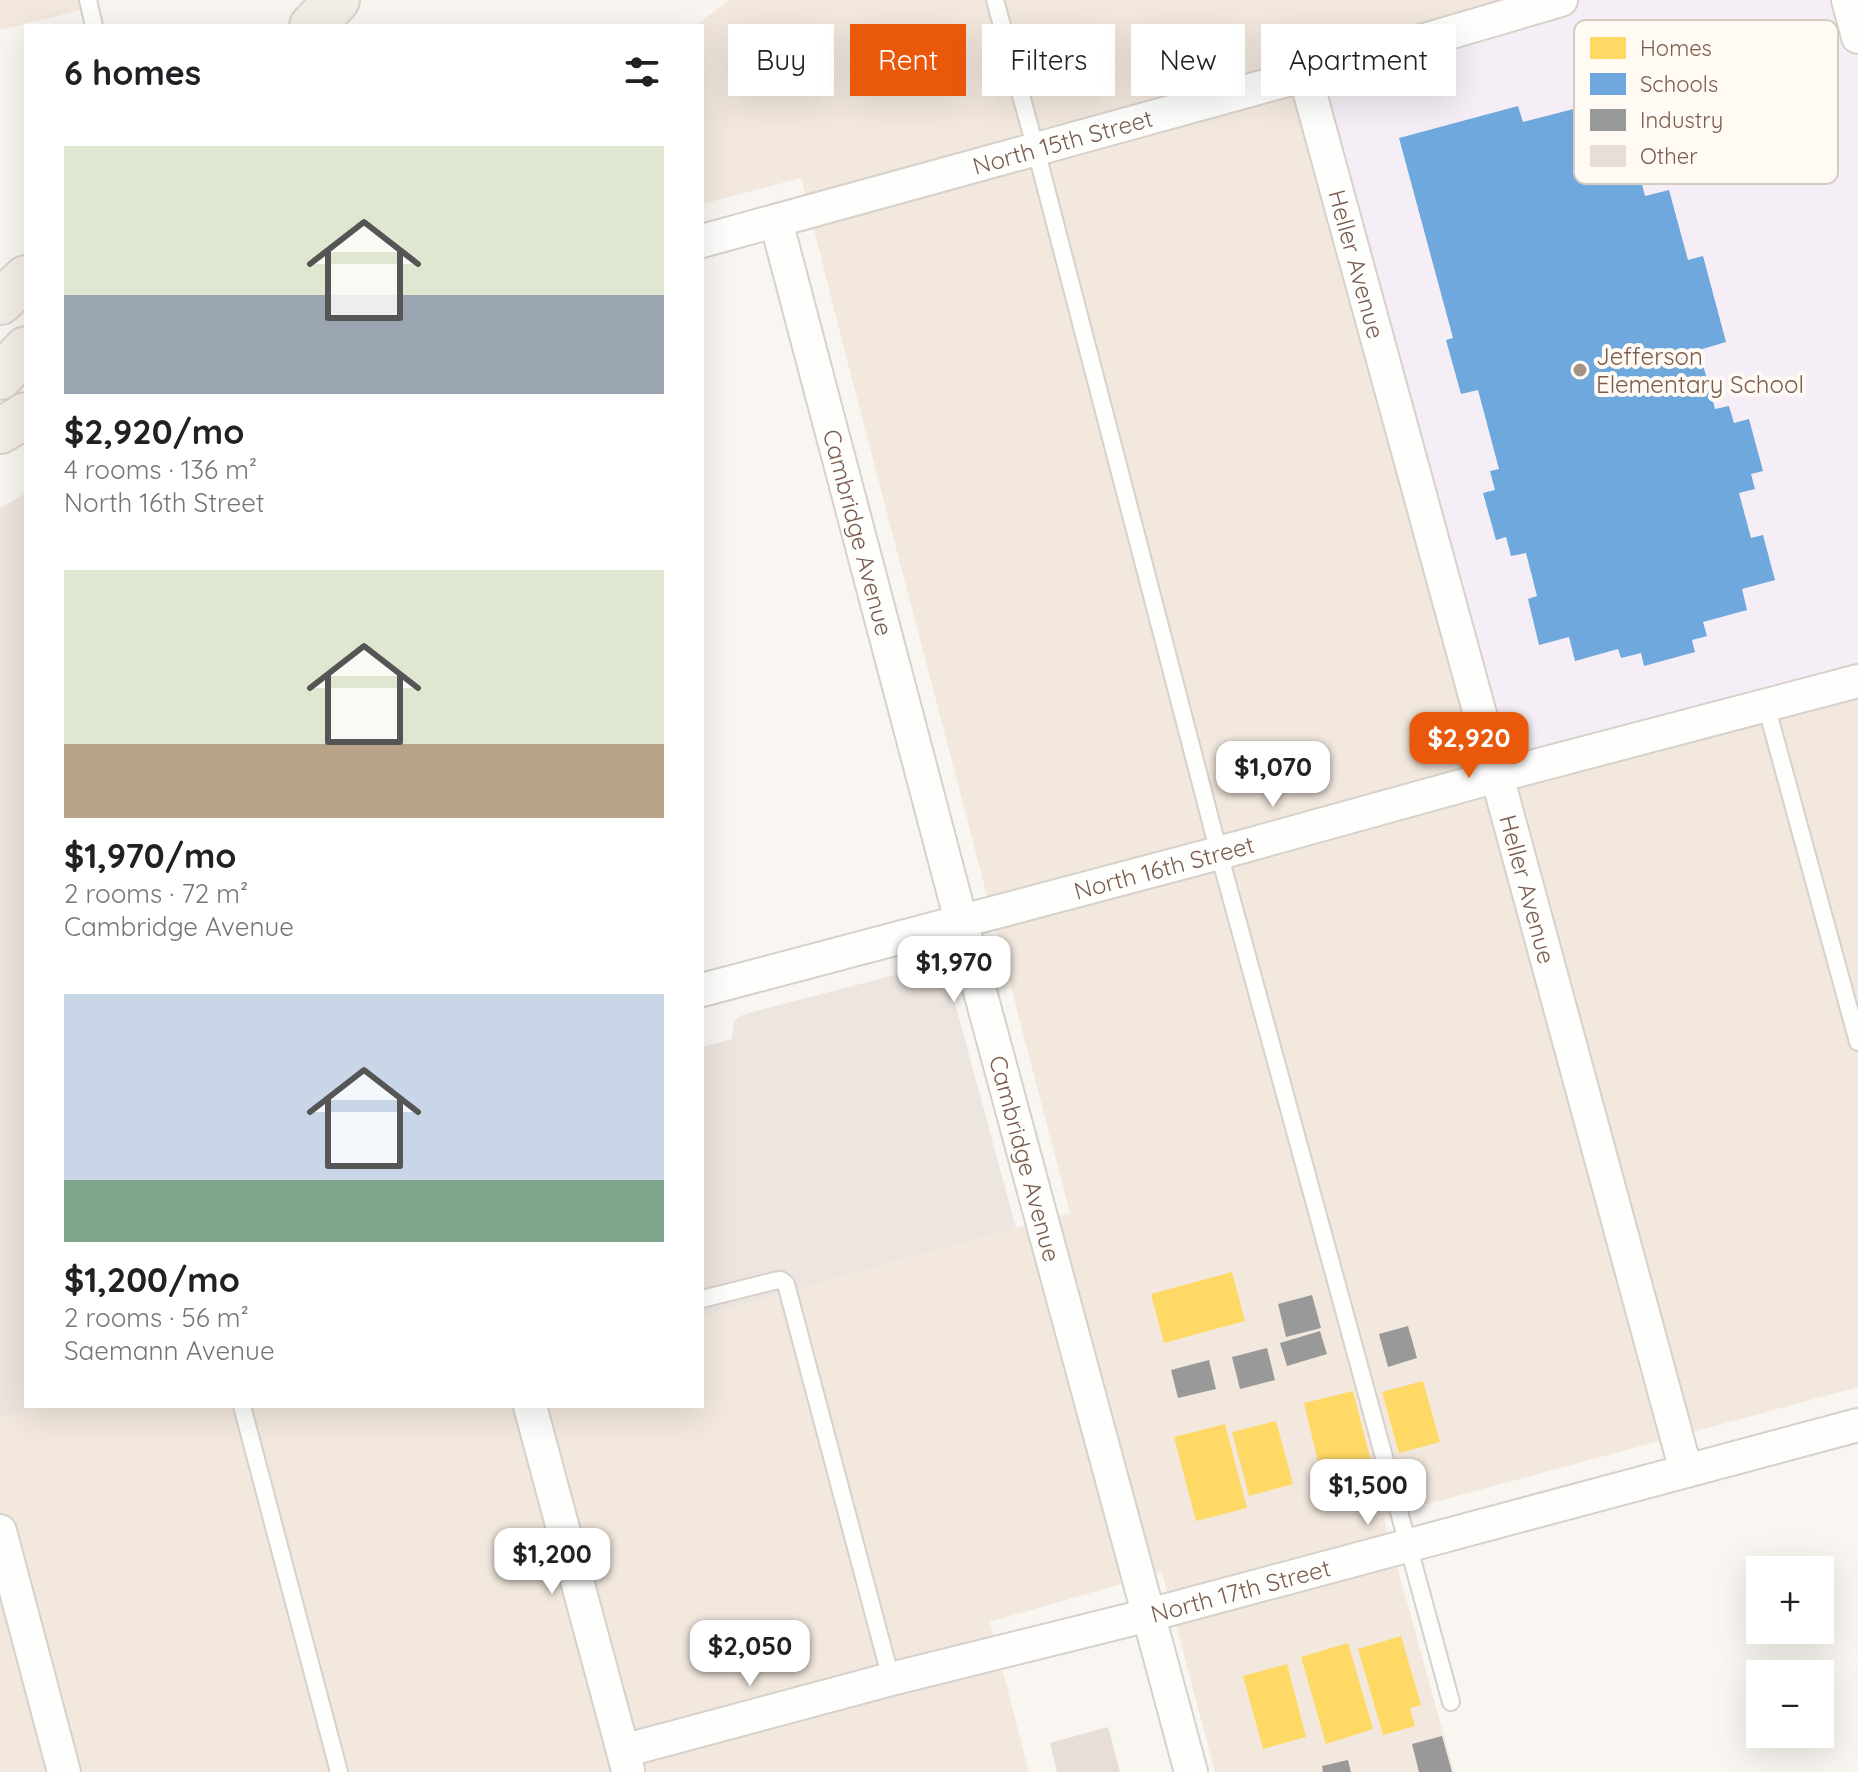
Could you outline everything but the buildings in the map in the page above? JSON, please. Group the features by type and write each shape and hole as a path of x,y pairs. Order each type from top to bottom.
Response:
{"main road":[{"path":"0,302 24,280"},
{"path":"0,377 24,351"},
{"path":"0,431 24,416"}],"street":[{"name":"North 15th Street","path":"1456,30 1558,0"},
{"path":"1848,0 1858,37"},
{"name":"North 15th Street","path":"704,240 1261,87"},
{"name":"Heller Avenue","path":"1311,96 1686,1471"},
{"name":"Cambridge Avenue","path":"776,221 1191,1772"},
{"name":"North 16th Street","path":"704,989 1858,681"},
{"path":"531,1408 626,1761"},
{"name":"North 17th Street","path":"626,1761 891,1679 1149,1615 1858,1425"},
{"path":"0,1531 64,1772"}],"lane":[{"path":"88,0 94,24"},
{"path":"995,0 1219,853 1451,1702"},
{"path":"1766,705 1858,1042"},
{"path":"704,1298 774,1281 781,1280 786,1284 891,1679"},
{"path":"243,1408 339,1772"}],"shaded area":[{"path":"0,0 79,0 81,10 0,30"},
{"path":"729,0 1858,0 1858,1387 1383,1516 1454,1772 1215,1772 1162,1572 990,1622 1029,1772 0,1772 0,1418 38,1408 704,1408 704,1315 1070,1213 801,178 704,203 704,24 698,24"},
{"path":"1561,0 1848,0 1858,37 1858,682 1497,776 1311,96 1456,96 1456,31"},
{"path":"24,494 24,1408 38,1408 0,1418 0,508"},
{"path":"926,967 946,975 1016,1228 704,1315 704,1046 732,1039 734,1021 749,1013"}],"place":[{"name":"Jefferson Elementary School","path":"1580,370"}]}
